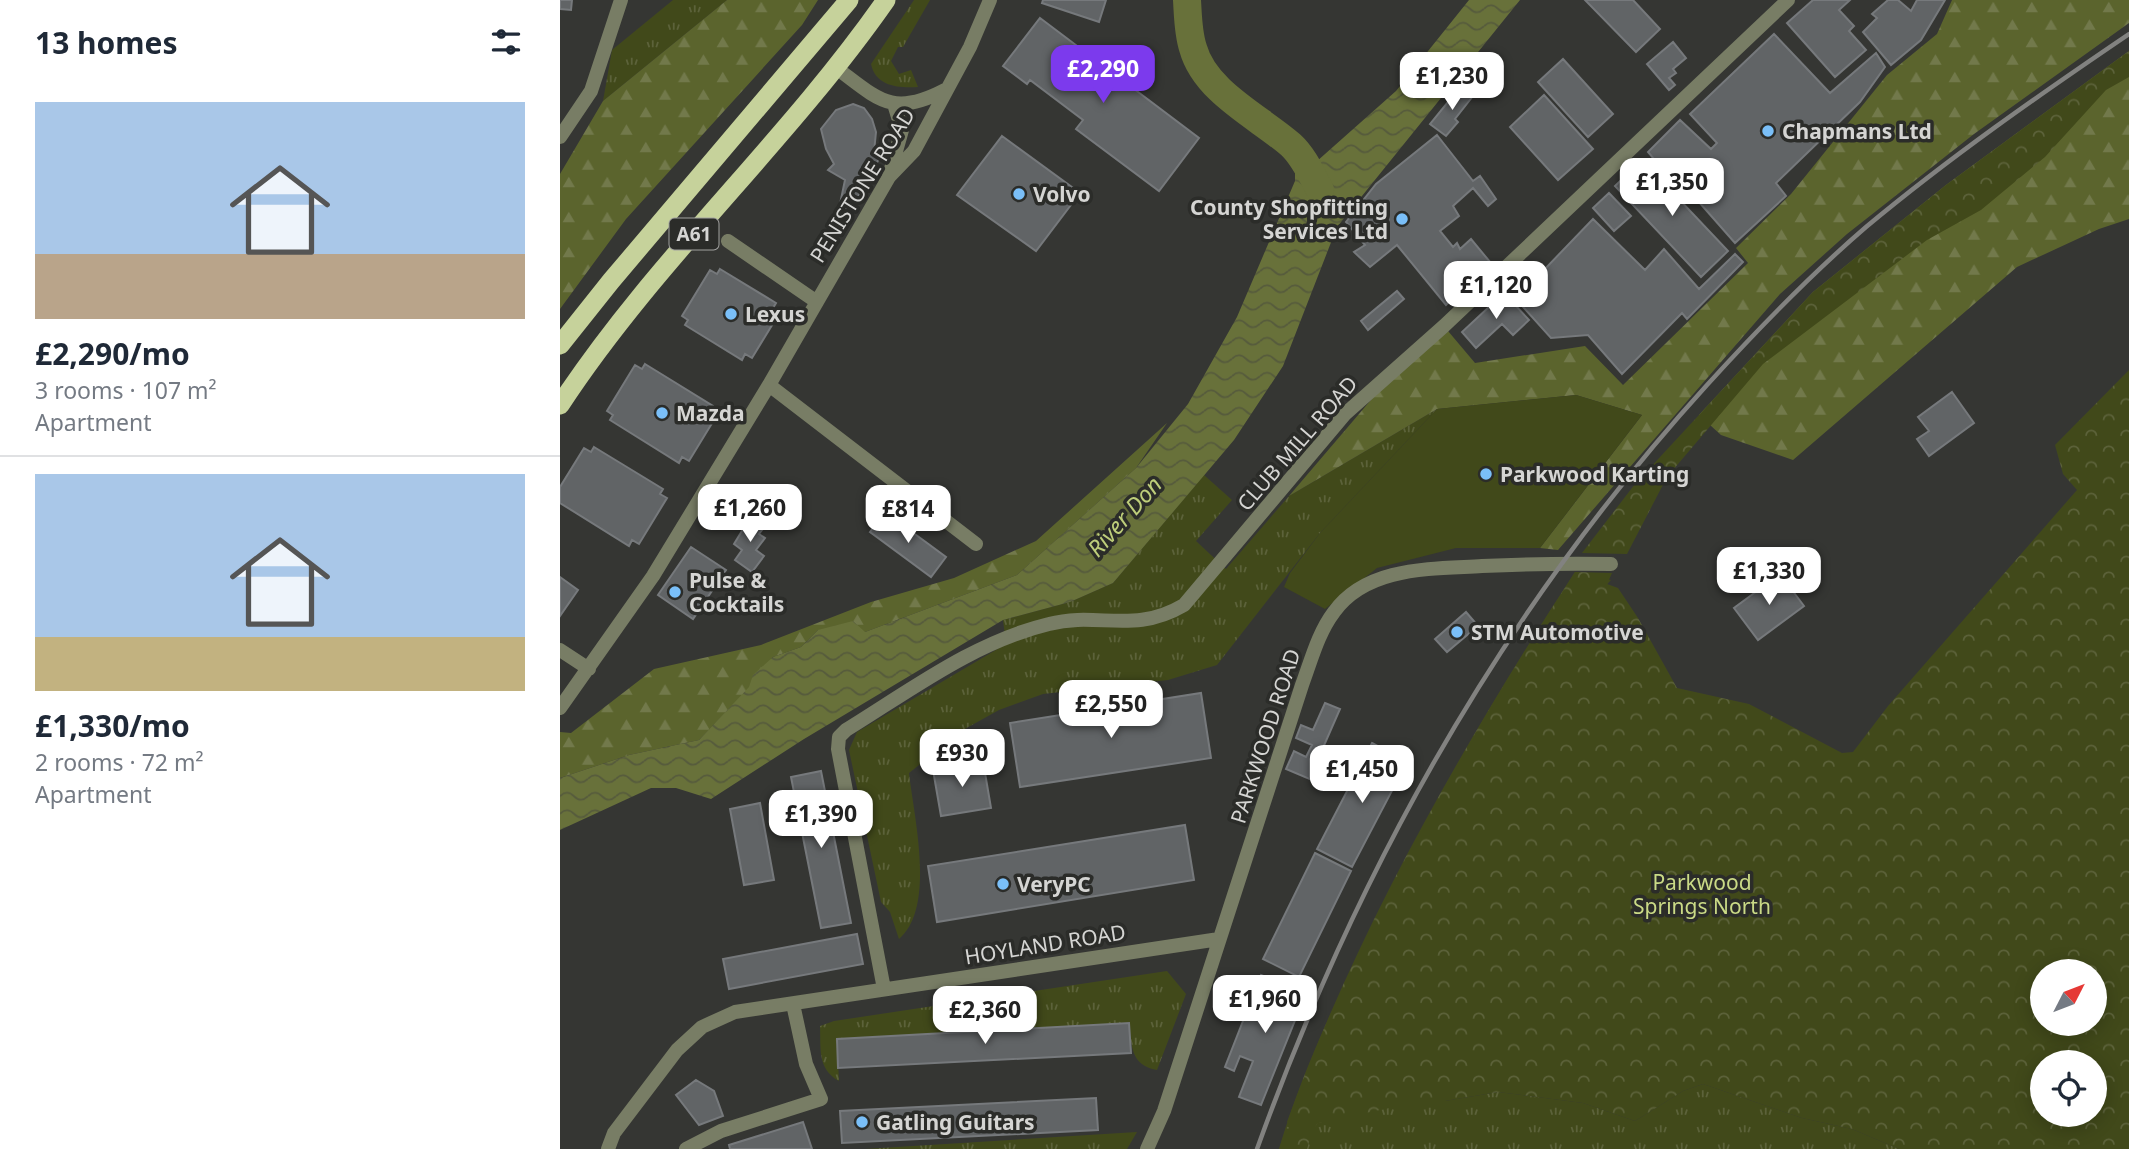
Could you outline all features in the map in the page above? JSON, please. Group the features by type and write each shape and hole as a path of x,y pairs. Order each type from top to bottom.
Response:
{"highway":[{"name":"A61","path":"560,345 642,243 849,0"},
{"name":"A61","path":"560,405 652,283 835,67 887,0"},
{"path":"826,30 835,67"}],"street":[{"path":"560,137 591,91 621,0"},
{"name":"PENISTONE ROAD","path":"560,708 653,576 769,385 889,177 914,151 970,47 990,0"},
{"name":"CLUB MILL ROAD","path":"884,989 838,749 839,737 846,730 999,638 1058,622 1133,623 1165,616 1184,605 1345,414 1444,326 1788,0"},
{"path":"835,67 872,94 894,104 922,102 945,90"},
{"path":"889,177 902,130 894,104"},
{"path":"728,241 817,302"},
{"path":"769,385 976,544"},
{"name":"PARKWOOD ROAD","path":"1147,1149 1164,1111 1302,685 1322,633 1335,610 1366,585 1406,571 1544,562 1611,564"},
{"path":"560,650 589,669"},
{"name":"HOYLAND ROAD","path":"608,1149 614,1133 677,1050 702,1027 734,1012 1219,939"},
{"path":"686,1149 721,1131 821,1098 806,1064 793,1004"}],"green space":[{"path":"673,0 727,0 603,101 612,50"},
{"path":"727,0 818,0 802,25 626,219 560,309 560,174 603,101"},
{"path":"914,0 930,0 903,47 898,47 891,61 899,74 911,70 918,87 896,86 883,82 871,64"},
{"path":"1952,0 2129,0 2129,23 1974,134 1847,234 1780,294 1558,550 1540,548 1642,415 1576,395 1437,409 1289,496 1382,387 1448,331 1475,363 1585,346 1623,385 1748,263 1736,248 1791,194 1887,75 1937,34"},
{"path":"2129,51 2129,219 2099,229 2017,267 1793,460 1721,435 1699,415 1813,292 1946,185"},
{"path":"2129,51 2129,77 2106,90 2045,157 1981,210 1927,240 1763,364 1667,477 1627,554 1582,553 1635,484 1813,292 1946,185"},
{"name":"Parkwood Springs North","path":"2129,370 2129,1149 1899,1149 1852,1129 1802,1118 1703,1084 1683,1091 1635,1121 1583,1103 1498,1092 1445,1101 1423,1101 1318,1123 1311,1131 1287,1122 1346,978 1415,839 1492,704 1575,572 1612,573 1607,584 1618,588 1677,688 1749,704 1842,753 1853,752 1888,706 2077,490 2063,474 2055,445"},
{"name":"Parkwood Karting","path":"1576,395 1642,415 1540,548 1456,548 1377,568 1325,609 1284,587 1290,573 1320,533 1437,409"},
{"path":"1437,409 1320,533 1217,665 1168,680 1043,694 999,710 963,730 909,773 918,837 920,884 917,906 910,925 899,939 890,912 881,902 849,750 857,732 1006,644 1003,620 1070,602 1113,583 1204,475 1232,500 1196,541 1226,569 1289,496"},
{"path":"1167,423 1136,468 1017,575 865,632 818,630 801,647 773,657 750,687 699,740 629,755 560,778 560,732 571,733 654,669 761,645 871,602 954,578 1036,541"},
{"path":"1575,572 1611,580 1598,594 1445,1101 1498,1092 1583,1103 1635,1121 1683,1091 1703,1084 1802,1118 1852,1129 1899,1149 1279,1149 1296,1097 1327,1021 1410,850 1489,709"},
{"path":"1167,971 1186,994 1157,1070 1137,1059 1132,1047 1129,1023 837,1039 839,1081 827,1070 822,1057 820,1026 834,1021"},
{"path":"1286,1128 1310,1138 1307,1149 1279,1149"},
{"path":"1137,1132 1127,1149 865,1149"}],"water":[{"name":"River Don","path":"1469,0 1520,0 1337,227 1283,366 1234,440 1113,583 1070,602 1003,620 804,739 711,799 676,788 651,788 560,830 560,778 629,755 699,740 749,687 753,675 773,657 801,647 818,630 853,621 865,632 1017,575 1136,468 1188,404 1237,317 1295,181 1295,167 1307,153 1316,162 1396,91"}],"building":[{"path":"560,0 572,0 571,10 560,9"},
{"path":"1043,0 1106,0 1099,22 1042,3"},
{"path":"1585,0 1633,0 1660,29 1636,52"},
{"path":"1813,0 1850,0 1839,10 1854,26 1849,31 1866,50 1835,77 1787,23"},
{"path":"1888,0 1898,0 1911,11 1917,0 1945,0 1921,40 1891,65 1863,32 1877,18 1872,14"},
{"path":"1040,18 1199,138 1159,191 1076,129 1083,120 1030,80 1027,84 1003,66"},
{"name":"Chapmans Ltd","path":"1774,34 1830,93 1876,53 1885,67 1860,102 1776,183 1786,196 1735,243 1669,168 1665,172 1648,152 1680,120 1711,149 1717,143 1690,114"},
{"path":"1673,42 1686,58 1673,69 1676,73 1669,78 1675,85 1669,90 1647,64"},
{"path":"1563,59 1613,114 1588,137 1538,82"},
{"path":"1461,86 1473,96 1455,119 1458,122 1446,136 1430,124"},
{"path":"1544,95 1593,149 1558,180 1510,127"},
{"path":"853,104 864,108 872,119 876,132 874,152 881,154 875,167 862,176 865,185 850,210 840,204 845,180 828,170 834,164 826,149 821,129 836,110"},
{"name":"County Shopfitting Services Ltd","path":"1437,135 1473,181 1480,176 1496,199 1488,206 1473,188 1453,206 1459,216 1440,231 1453,247 1457,243 1460,249 1471,239 1490,262 1478,273 1468,262 1458,272 1468,283 1446,305 1397,245 1370,267 1354,252 1365,245 1346,222 1376,184"},
{"name":"Volvo","path":"1002,136 1080,193 1036,251 957,195"},
{"path":"1642,160 1728,251 1701,277 1615,186"},
{"path":"1609,193 1631,216 1614,231 1593,208"},
{"path":"1593,219 1645,270 1664,249 1699,289 1735,254 1743,262 1687,319 1682,313 1622,374 1588,335 1551,338 1516,299"},
{"name":"Lexus","path":"720,269 776,303 773,308 780,312 752,358 745,354 742,360 685,325 688,320 682,316 710,270 717,274"},
{"path":"1397,291 1404,299 1368,330 1361,321"},
{"path":"1504,293 1529,320 1513,335 1502,324 1476,348 1462,332"},
{"name":"Mazda","path":"645,364 713,406 711,411 717,415 689,461 682,457 679,463 610,420 613,415 607,411 635,365 642,369"},
{"path":"1952,392 1974,423 1929,456 1917,439 1929,431 1918,417"},
{"path":"594,447 663,489 660,494 667,498 639,544 632,540 629,546 560,503 560,487 584,448 591,452"},
{"path":"885,512 946,557 931,577 870,532"},
{"path":"751,516 765,526 759,534 765,538 756,550 764,556 752,572 735,560 742,550 734,544"},
{"path":"691,547 726,570 693,619 658,595"},
{"path":"1780,574 1804,606 1758,640 1734,608"},
{"path":"560,577 578,590 560,616"},
{"name":"STM Automotive","path":"1466,612 1478,626 1447,652 1435,639"},
{"path":"1201,693 1211,758 1020,787 1010,723"},
{"path":"1325,703 1340,709 1322,750 1336,756 1333,762 1329,761 1319,783 1286,769 1294,751 1306,757 1312,745 1296,738 1301,725 1313,730"},
{"path":"1372,743 1407,762 1352,867 1317,849"},
{"path":"983,761 991,808 941,816 933,770"},
{"path":"821,771 851,923 821,928 791,777"},
{"path":"760,803 774,880 744,885 730,809"},
{"path":"1185,825 1194,880 937,922 928,866"},
{"path":"1315,853 1351,871 1299,977 1263,959"},
{"path":"857,934 863,964 729,989 723,959"},
{"path":"1261,975 1306,993 1261,1105 1239,1097 1253,1061 1240,1056 1234,1071 1225,1067"},
{"path":"1129,1023 1131,1053 838,1068 837,1039"},
{"path":"696,1080 714,1091 723,1116 699,1125 676,1095"},
{"path":"1096,1098 1098,1130 842,1143 840,1111"},
{"path":"803,1122 812,1149 730,1149 729,1145"}],"waterway":[{"path":"1187,0 1191,42 1199,64 1221,91 1296,150 1320,190"}],"railway":[{"path":"1257,1149 1297,1045 1342,942 1391,842 1444,745 1502,650 1566,559 1634,470 1745,344 1804,284 1866,227 1962,151 2129,34"}],"place":[{"name":"Chapmans Ltd","path":"1768,131"},
{"name":"Volvo","path":"1019,194"},
{"name":"County Shopfitting Services Ltd","path":"1402,219"},
{"name":"Lexus","path":"731,314"},
{"name":"Mazda","path":"662,413"},
{"name":"Parkwood Karting","path":"1486,474"},
{"name":"Pulse & Cocktails","path":"675,592"},
{"name":"STM Automotive","path":"1457,632"},
{"name":"VeryPC","path":"1003,884"},
{"name":"Gatling Guitars","path":"862,1122"}]}
